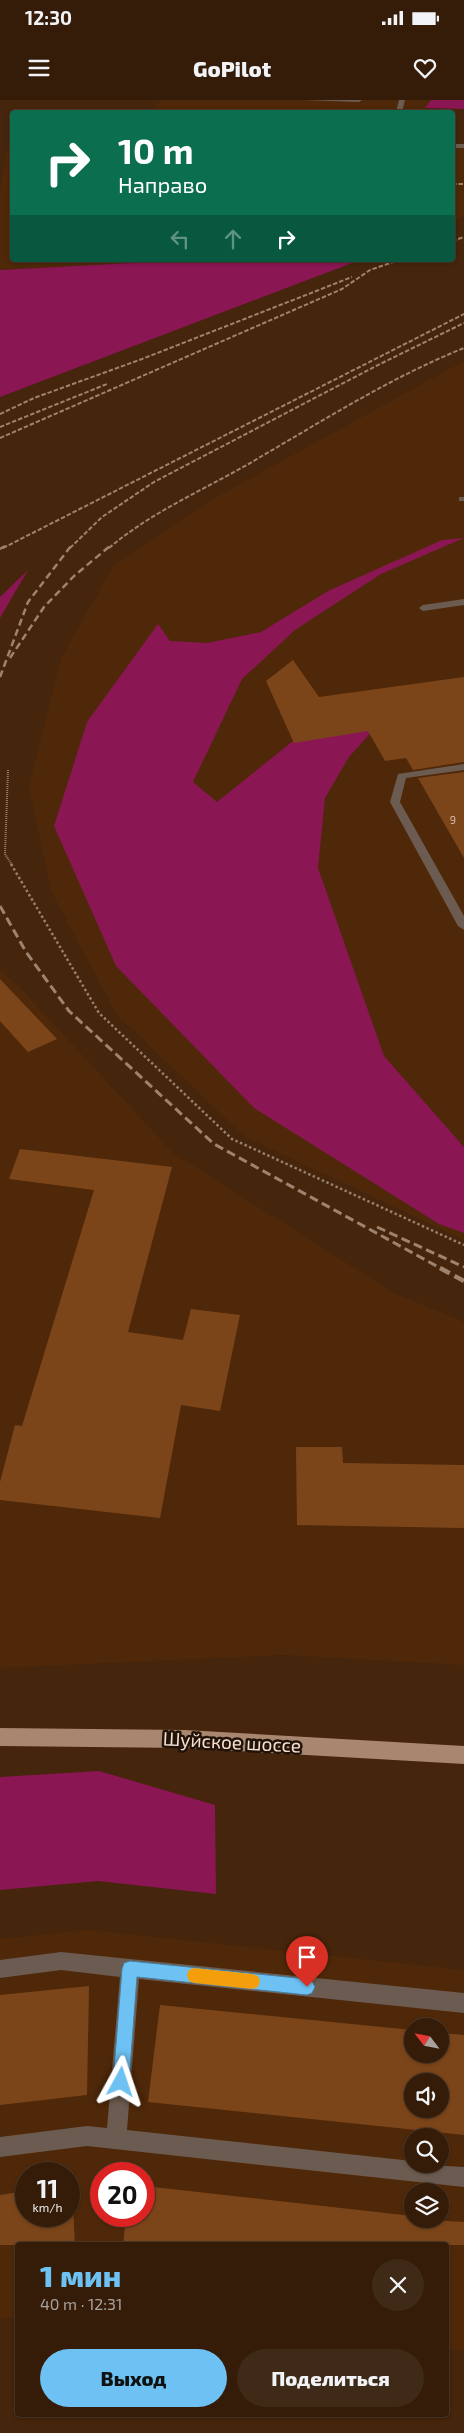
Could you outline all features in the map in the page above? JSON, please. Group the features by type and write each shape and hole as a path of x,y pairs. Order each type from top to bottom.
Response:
{"main road":[{"name":"Шуйское шоссе","path":"0,1737 185,1739 464,1755"}],"lane":[{"path":"306,100 359,100"},
{"path":"423,608 464,602"},
{"path":"464,767 402,776 396,802 464,926"},
{"path":"0,1969 61,1961 464,2004"},
{"path":"116,2139 130,1969"},
{"path":"0,2147 87,2136 464,2177"}],"path":[{"path":"8,770 5,854 98,1013 232,1140 464,1245"}],"shaded area":[{"path":"160,100 431,100 424,110 154,110"},
{"path":"431,100 464,100 464,109 425,108"},
{"path":"10,136 10,262 150,262 0,270 0,189"},
{"path":"455,146 464,148 464,216 455,220"},
{"path":"150,262 355,262 0,397 0,270"},
{"path":"464,361 464,1240 244,1136 117,1015 51,891 29,786 61,658 114,565 209,501"},
{"path":"464,538 381,574 295,630 242,679 193,782 217,802 298,737 374,729 349,757 325,798 318,868 384,1056 464,1147 464,1233 439,1224 254,1108 116,966 54,826 87,722 158,624 170,641 207,643 261,632 328,591 442,540"},
{"path":"28,570 0,618 0,597"},
{"path":"0,969 26,994 173,1153 394,1293 464,1322 464,1665 284,1655 0,1668"},
{"path":"99,1771 215,1805 216,1894 98,1881 0,1890 0,1777"},
{"path":"88,1930 464,1970 464,2351 449,2349 449,2242 15,2242 15,2317 0,2319 0,1939"}],"building":[{"path":"293,660 319,697 464,677 464,762 413,770 406,758 385,761 368,731 294,743 266,681"},
{"path":"464,772 464,858 418,778"},
{"path":"0,979 57,1039 28,1052 0,1021"},
{"path":"20,1149 172,1167 128,1332 183,1340 191,1309 240,1315 220,1411 181,1405 160,1518 0,1500 0,1482 15,1425 22,1426 94,1190 9,1179"},
{"path":"296,1447 342,1447 343,1463 464,1465 464,1528 297,1525"},
{"path":"89,1986 87,2095 0,2105 0,1995"},
{"path":"160,2005 404,2029 404,2063 449,2063 449,2034 464,2035 464,2135 449,2133 449,2128 404,2129 148,2102"},
{"path":"155,2187 404,2215 404,2228 449,2228 449,2221 464,2222 464,2245 449,2245 449,2242 123,2242 125,2227 155,2227"},
{"path":"15,2193 15,2227 74,2227 75,2242 15,2242 15,2245 0,2245 0,2195"}],"railway":[{"path":"455,184 464,184"},
{"path":"455,240 464,237"},
{"path":"0,438 342,289 370,270 393,262"},
{"path":"0,414 34,398 142,359 352,277"},
{"path":"3,548 464,314"},
{"path":"70,548 102,517 154,482 376,366 464,323"},
{"path":"109,548 164,510 243,467 361,398 437,359 464,348"},
{"path":"0,427 107,384"},
{"path":"0,549 5,546"},
{"path":"0,677 28,602 71,546"},
{"path":"10,658 44,607 74,576 110,546"},
{"path":"0,906 26,952 69,1011 214,1144 442,1269"},
{"path":"377,1227 464,1267"},
{"path":"440,1268 464,1281"}],"slow traffic":[{"path":"194,1975 252,1981"}],"route":[{"path":"121,2082 130,1969 307,1987"}]}
